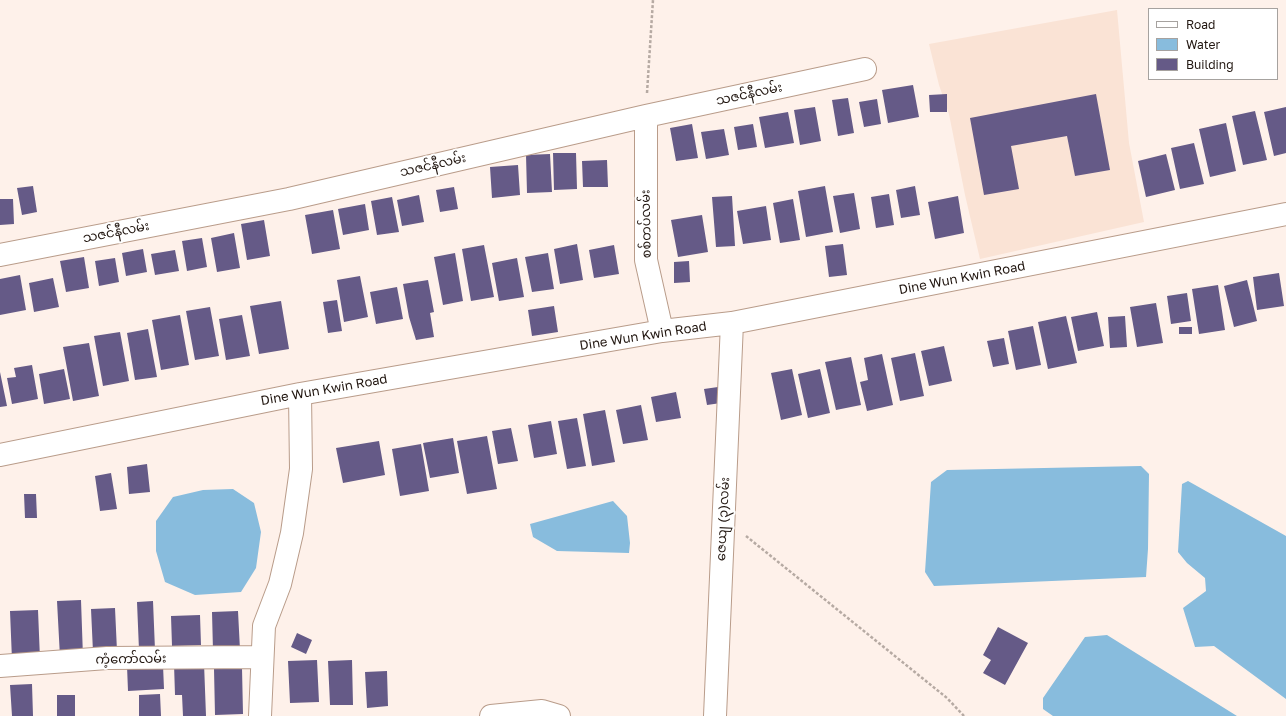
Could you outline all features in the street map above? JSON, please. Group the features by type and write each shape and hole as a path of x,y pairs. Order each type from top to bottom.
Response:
{"street":[{"name":"သဇင်နီလမ်း","path":"0,255 289,199 646,116 865,69"},
{"name":"စစ်တပ်လမ်း","path":"646,116 646,260 662,331"},
{"name":"Dine Wun Kwin Road","path":"0,455 300,394 662,331 732,323 1286,214"},
{"name":"ဇေယျ (၃)လမ်း","path":"715,716 732,323"},
{"path":"260,716 264,626 280,584 292,533 301,469 300,394"},
{"name":"ကံ့ကော်လမ်း","path":"0,666 107,658 262,657"},
{"path":"491,716 542,711 559,716"}],"path":[{"path":"646,116 653,0"},
{"path":"723,516 947,698 964,716"}],"shaded area":[{"path":"1117,10 1129,143 1144,222 980,259 965,195 949,114 939,85 929,44"}],"water":[{"path":"1141,466 1149,474 1146,577 934,586 925,572 931,482 947,470"},
{"path":"1188,481 1286,536 1286,699 1214,646 1195,647 1183,608 1206,591 1205,578 1187,563 1178,552 1182,484"},
{"path":"233,489 254,503 261,532 256,568 241,592 195,595 165,582 156,551 156,521 173,497 203,490"},
{"path":"613,501 627,516 630,543 629,553 557,551 533,537 530,524"},
{"path":"1107,635 1237,716 1053,716 1043,709 1043,698 1085,637"}],"building":[{"path":"913,85 919,117 888,123 882,90"},
{"path":"947,94 947,112 930,112 929,95"},
{"path":"1096,94 1110,170 1075,176 1067,136 1011,146 1019,189 984,195 970,118"},
{"path":"848,98 854,133 838,136 832,100"},
{"path":"877,99 881,124 864,127 859,102"},
{"path":"815,107 821,141 800,145 794,110"},
{"path":"1286,107 1286,153 1274,156 1264,112"},
{"path":"1255,111 1267,160 1243,165 1232,116"},
{"path":"788,112 794,143 765,148 759,117"},
{"path":"1226,123 1236,171 1210,177 1199,129"},
{"path":"692,124 698,158 676,161 670,128"},
{"path":"753,124 757,147 738,150 734,127"},
{"path":"724,129 729,155 706,159 701,132"},
{"path":"1194,143 1204,184 1180,189 1171,148"},
{"path":"553,153 576,153 577,189 554,190"},
{"path":"550,154 552,192 527,193 526,155"},
{"path":"1166,154 1175,190 1146,197 1138,161"},
{"path":"607,160 608,187 583,187 582,161"},
{"path":"518,165 520,195 492,198 490,167"},
{"path":"33,186 37,212 22,215 17,188"},
{"path":"825,186 833,232 806,237 798,191"},
{"path":"915,186 920,215 901,218 896,190"},
{"path":"454,187 458,209 440,212 436,190"},
{"path":"854,193 860,229 840,233 833,196"},
{"path":"889,194 894,225 876,228 871,197"},
{"path":"419,195 424,222 402,226 397,200"},
{"path":"732,196 735,246 716,247 712,197"},
{"path":"958,196 964,233 935,239 928,202"},
{"path":"392,197 399,232 377,235 371,201"},
{"path":"0,199 13,199 14,224 0,225"},
{"path":"793,199 800,240 780,243 773,203"},
{"path":"365,204 369,230 343,235 338,209"},
{"path":"766,206 771,240 743,244 737,211"},
{"path":"333,210 340,249 312,254 305,215"},
{"path":"702,215 708,252 678,257 671,220"},
{"path":"264,220 270,256 247,260 241,224"},
{"path":"234,233 240,268 217,272 211,238"},
{"path":"202,238 207,267 187,271 182,241"},
{"path":"577,244 583,280 560,284 554,249"},
{"path":"843,244 847,275 829,277 825,246"},
{"path":"484,245 494,297 471,301 462,249"},
{"path":"614,245 619,274 594,278 589,250"},
{"path":"143,249 147,272 126,276 122,253"},
{"path":"175,250 179,271 155,275 151,254"},
{"path":"455,253 463,301 443,305 434,257"},
{"path":"548,253 554,289 532,292 525,257"},
{"path":"84,257 89,288 66,292 60,261"},
{"path":"115,258 119,282 99,286 95,261"},
{"path":"517,258 524,297 499,301 492,263"},
{"path":"689,261 690,282 674,283 674,262"},
{"path":"1279,273 1284,306 1257,310 1253,277"},
{"path":"20,275 26,310 0,315 0,279"},
{"path":"360,276 368,317 344,322 337,280"},
{"path":"53,278 59,307 34,312 29,283"},
{"path":"428,280 434,312 430,313 434,337 416,340 409,317 403,284"},
{"path":"1247,280 1257,321 1234,327 1224,286"},
{"path":"1218,285 1225,330 1199,334 1192,289"},
{"path":"397,287 403,319 376,324 370,292"},
{"path":"1187,293 1191,321 1171,324 1167,296"},
{"path":"337,300 342,331 328,333 323,302"},
{"path":"281,301 289,349 259,354 250,306"},
{"path":"1156,303 1163,343 1137,347 1130,307"},
{"path":"554,306 558,332 532,336 528,310"},
{"path":"210,307 219,356 195,360 186,311"},
{"path":"1097,312 1104,346 1078,351 1071,317"},
{"path":"180,315 189,365 161,370 152,320"},
{"path":"242,315 250,356 226,360 219,319"},
{"path":"1066,316 1077,363 1048,369 1038,322"},
{"path":"1125,316 1127,347 1110,348 1108,317"},
{"path":"1033,326 1041,365 1016,370 1008,331"},
{"path":"1179,327 1192,327 1192,334 1179,334"},
{"path":"148,329 157,377 135,380 127,333"},
{"path":"120,332 129,381 103,386 94,336"},
{"path":"1004,338 1009,364 993,367 987,341"},
{"path":"89,343 99,396 73,401 63,347"},
{"path":"944,346 952,381 929,386 921,351"},
{"path":"915,353 924,396 900,401 891,358"},
{"path":"882,354 893,405 867,411 860,382 868,380 864,358"},
{"path":"851,357 861,405 836,410 825,362"},
{"path":"32,365 38,399 12,404 7,378 16,377 14,368"},
{"path":"64,369 70,399 44,404 39,374"},
{"path":"792,369 802,415 781,420 771,373"},
{"path":"820,369 830,413 808,418 798,374"},
{"path":"0,372 7,406 0,407"},
{"path":"718,387 721,403 707,405 704,389"},
{"path":"676,392 681,418 656,422 651,397"},
{"path":"641,405 648,440 623,444 616,410"},
{"path":"605,410 615,462 592,466 583,414"},
{"path":"577,418 586,466 567,469 558,421"},
{"path":"551,421 557,454 534,458 528,425"},
{"path":"511,428 518,461 498,464 492,431"},
{"path":"487,436 497,489 467,494 457,441"},
{"path":"453,438 459,473 430,478 423,443"},
{"path":"379,441 385,475 343,483 336,448"},
{"path":"421,444 429,491 400,496 392,449"},
{"path":"147,464 150,492 129,494 127,467"},
{"path":"111,473 117,509 100,511 95,476"},
{"path":"24,494 36,494 37,518 25,518"},
{"path":"81,600 83,657 60,657 57,601"},
{"path":"153,601 155,650 139,650 137,602"},
{"path":"115,608 117,651 93,652 91,609"},
{"path":"38,610 40,659 12,660 10,611"},
{"path":"238,611 240,650 213,651 212,612"},
{"path":"200,615 201,645 172,646 171,616"},
{"path":"998,627 1028,643 1005,685 983,673 991,660 983,655"},
{"path":"297,633 312,640 306,654 291,647"},
{"path":"317,660 319,702 290,703 288,661"},
{"path":"352,660 353,705 330,705 328,661"},
{"path":"204,663 206,716 183,716 182,695 175,695 174,664"},
{"path":"163,665 164,689 128,691 127,666"},
{"path":"242,668 243,714 215,715 214,669"},
{"path":"387,671 388,706 367,708 365,672"},
{"path":"32,684 33,716 12,716 10,685"},
{"path":"160,694 161,716 139,716 139,695"},
{"path":"57,695 75,695 75,716 57,716"}]}
